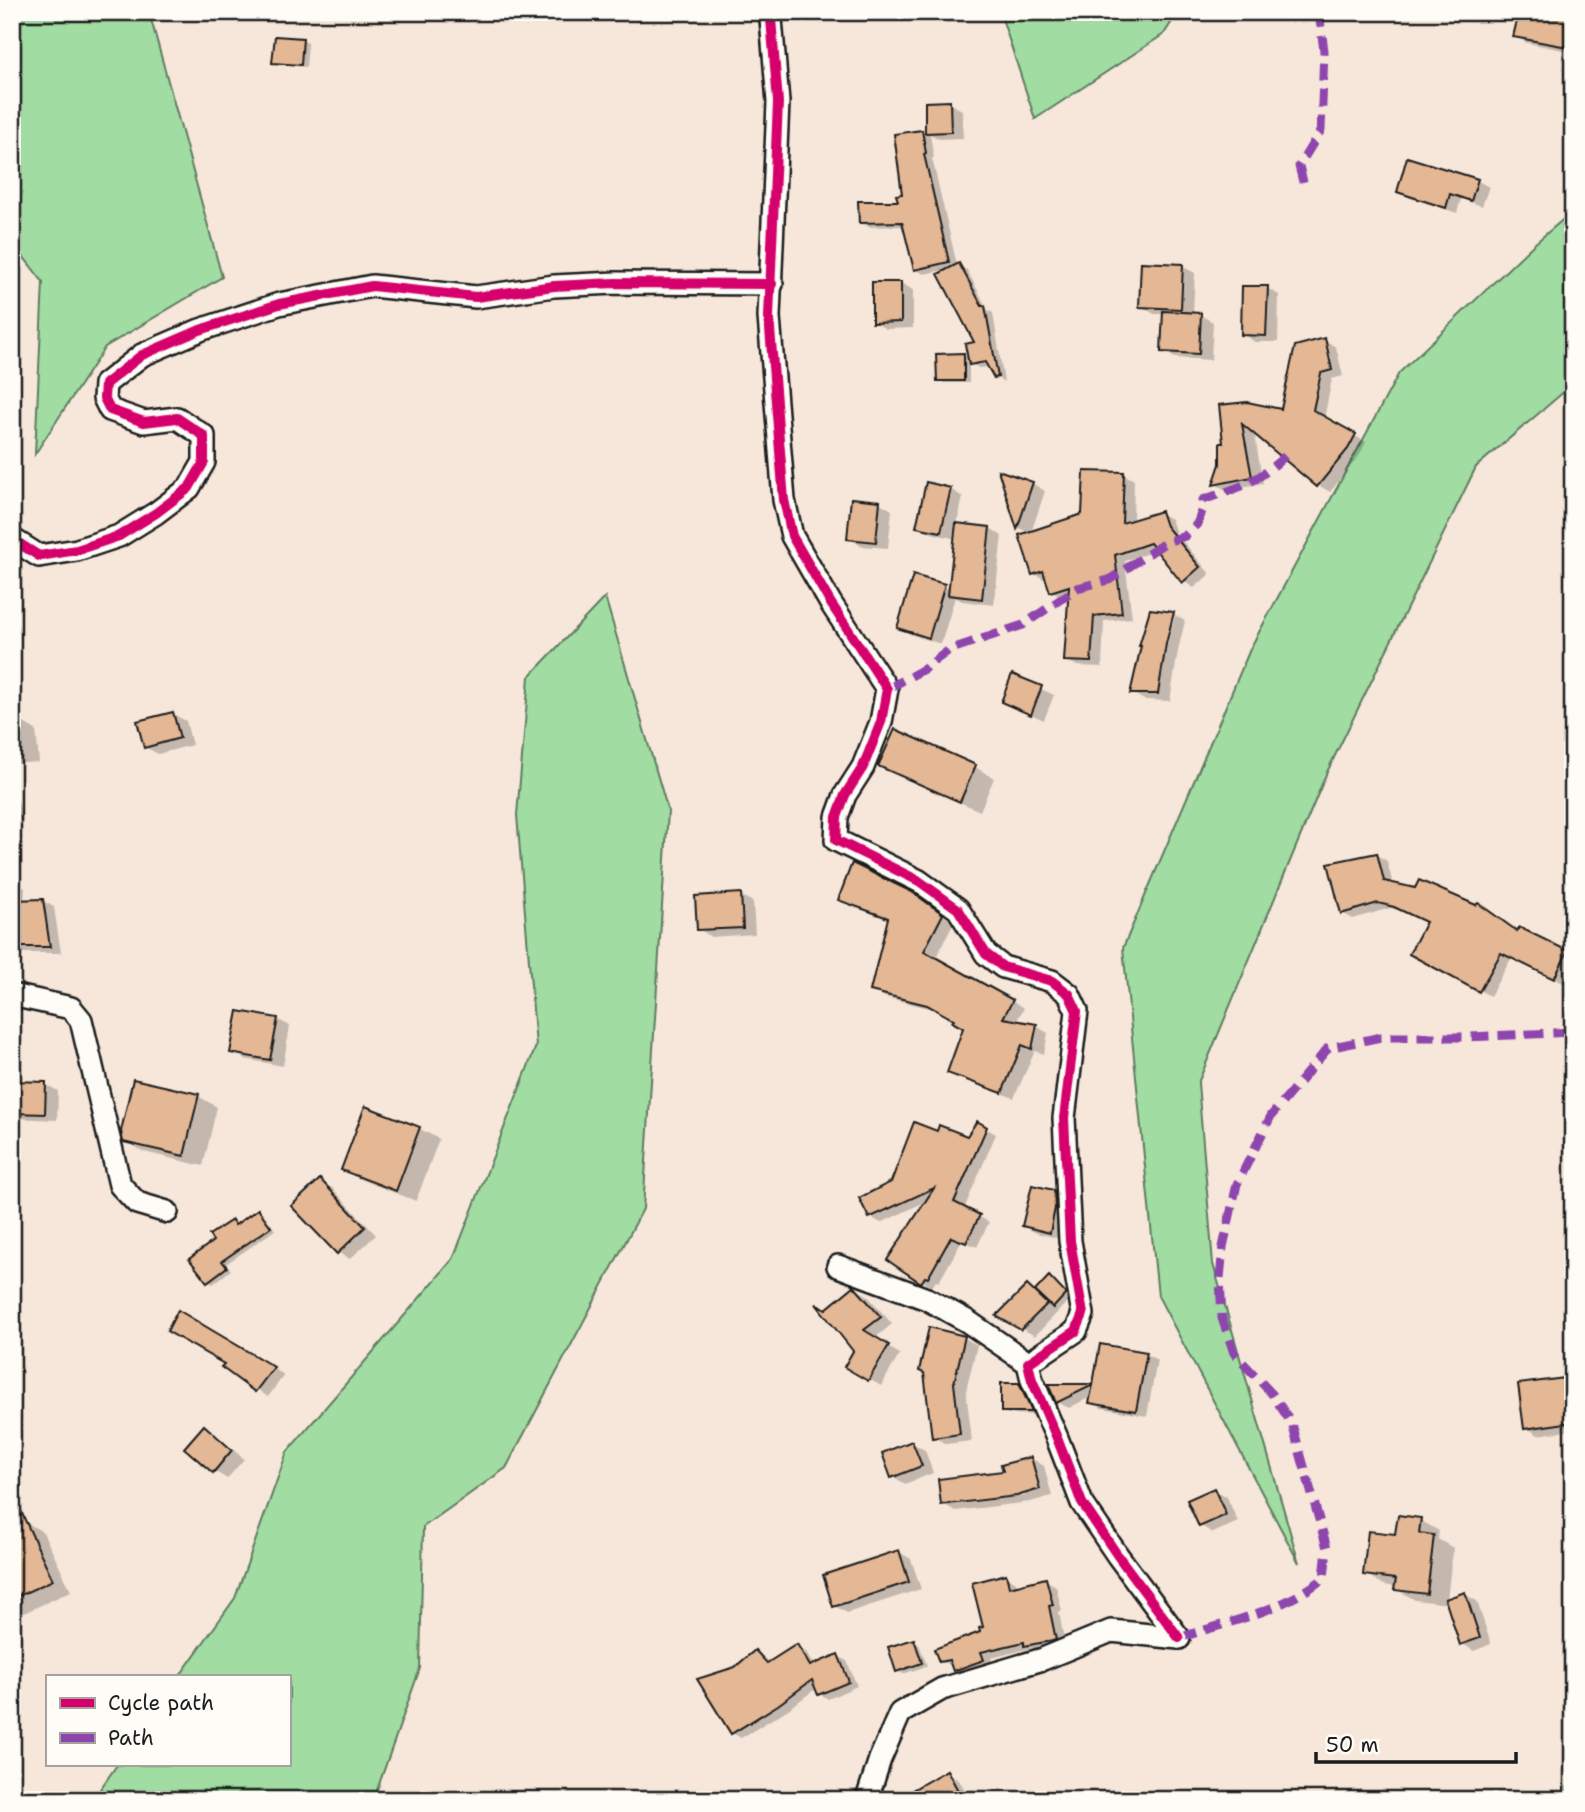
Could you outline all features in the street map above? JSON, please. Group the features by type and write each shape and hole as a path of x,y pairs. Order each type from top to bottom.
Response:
{"street":[{"path":"769,12 778,102 769,317 784,500 792,536 887,689 881,722 863,766 845,796 837,817 836,840 919,881 958,909 986,954 1003,967 1052,981 1069,994 1076,1011 1064,1118 1070,1241 1083,1314 1076,1331 1028,1363"},
{"path":"12,539 39,556 77,550 119,536 189,488 204,462 204,436 177,418 144,422 110,410 104,398 105,384 142,355 200,330 279,303 372,286 476,296 554,286 602,284 772,284"},
{"path":"12,995 71,1008 81,1020 120,1185 137,1203 167,1212"},
{"path":"838,1266 926,1299 967,1321 1028,1363 1031,1380 1082,1503 1179,1638 1111,1631 1044,1658 942,1689 900,1713 869,1793 872,1800"}],"green space":[{"path":"12,12 149,12 222,277 105,347 35,454 43,282 12,242"},
{"path":"1000,12 1178,12 1164,34 1035,119"},
{"path":"1573,211 1573,384 1476,467 1327,772 1198,1083 1213,1264 1299,1563 1158,1296 1123,948 1251,647 1399,373 1533,245"},
{"path":"605,597 668,811 643,1209 506,1468 423,1527 420,1668 377,1790 377,1800 90,1800 116,1766 290,1766 290,1675 180,1675 235,1598 287,1452 453,1259 536,1046 517,815 529,677"}],"building":[{"path":"1519,12 1573,12 1573,48 1513,37"},
{"path":"275,36 303,38 301,65 272,63"},
{"path":"950,101 951,132 925,133 925,102"},
{"path":"922,130 924,154 949,262 914,270 902,222 859,223 858,201 898,201 896,195 902,194 894,134"},
{"path":"1407,157 1478,179 1471,201 1450,194 1446,208 1397,192"},
{"path":"1141,262 1183,264 1181,309 1139,307"},
{"path":"959,263 982,306 985,306 998,377 994,378 985,362 969,365 965,344 974,342 938,274"},
{"path":"872,282 901,282 901,322 872,323"},
{"path":"1242,286 1268,286 1266,336 1241,335"},
{"path":"1163,311 1201,313 1199,354 1161,352"},
{"path":"1325,338 1332,370 1321,373 1313,410 1356,434 1348,449 1317,487 1242,424 1252,477 1213,485 1220,464 1220,443 1223,443 1219,405 1247,402 1281,409 1295,346"},
{"path":"964,353 964,381 937,381 936,354"},
{"path":"998,470 1033,482 1017,529"},
{"path":"1084,471 1124,472 1122,523 1161,511 1166,526 1200,567 1182,583 1150,543 1115,555 1122,613 1094,616 1091,662 1064,661 1069,586 1050,592 1043,571 1032,575 1019,535 1082,514"},
{"path":"926,482 951,488 941,532 916,527"},
{"path":"851,498 880,501 876,542 847,539"},
{"path":"956,523 990,527 982,599 948,595"},
{"path":"913,575 945,584 929,638 897,628"},
{"path":"1150,609 1174,612 1158,694 1130,694 1139,646"},
{"path":"1012,674 1042,686 1031,715 1001,702"},
{"path":"173,712 180,738 144,748 137,721"},
{"path":"895,729 976,765 960,802 878,766"},
{"path":"1377,853 1384,881 1415,888 1419,880 1476,905 1478,903 1517,931 1519,927 1568,951 1554,979 1501,953 1479,992 1409,954 1426,922 1394,907 1378,903 1341,914 1328,863"},
{"path":"852,863 912,892 943,914 924,951 1013,1000 1003,1018 1037,1024 1032,1049 1022,1045 1002,1093 947,1073 963,1028 952,1022 954,1020 927,1005 870,991 888,918 838,900"},
{"path":"741,893 743,928 697,930 695,896"},
{"path":"43,899 50,947 12,947 12,900"},
{"path":"238,1011 278,1018 270,1060 230,1053"},
{"path":"133,1079 199,1094 184,1156 123,1142 121,1131"},
{"path":"12,1081 46,1082 45,1114 12,1113"},
{"path":"365,1106 420,1127 396,1191 341,1170"},
{"path":"977,1121 987,1127 954,1202 980,1215 966,1243 951,1237 928,1278 925,1277 921,1283 887,1260 934,1188 869,1218 859,1198 891,1182 914,1122 937,1131 939,1125 967,1136"},
{"path":"320,1179 365,1227 337,1254 291,1206"},
{"path":"1032,1185 1054,1190 1055,1208 1050,1233 1022,1226"},
{"path":"258,1209 271,1227 222,1261 227,1267 207,1282 189,1259 213,1241 209,1235 232,1220 235,1225"},
{"path":"1049,1276 1066,1294 1053,1308 1035,1291"},
{"path":"1027,1285 1047,1304 1021,1330 996,1316"},
{"path":"854,1286 881,1317 864,1330 889,1345 868,1381 844,1367 853,1351 816,1304 826,1309"},
{"path":"178,1310 274,1367 255,1392 221,1367 224,1364 167,1331"},
{"path":"929,1327 965,1336 954,1383 960,1434 932,1438 924,1373 919,1371"},
{"path":"1100,1344 1147,1352 1136,1411 1089,1403 1093,1385 1056,1403 1048,1384 1093,1384"},
{"path":"1573,1377 1573,1422 1524,1429 1518,1384"},
{"path":"1001,1383 1019,1383 1032,1412 1001,1412"},
{"path":"204,1425 232,1450 213,1473 184,1448"},
{"path":"912,1441 922,1466 891,1478 882,1453"},
{"path":"1031,1457 1040,1489 1017,1496 941,1505 938,1479 1003,1471 1001,1465"},
{"path":"1214,1488 1226,1515 1199,1527 1187,1500"},
{"path":"12,1492 53,1580 12,1599"},
{"path":"1398,1515 1421,1518 1419,1533 1434,1535 1427,1594 1394,1590 1396,1579 1363,1575 1368,1531 1395,1534"},
{"path":"899,1550 909,1582 833,1607 823,1575"},
{"path":"1006,1574 1009,1587 1046,1578 1053,1605 1049,1606 1056,1640 1024,1646 1024,1642 981,1652 984,1660 953,1671 949,1660 939,1662 934,1649 980,1632 979,1628 983,1627 972,1583"},
{"path":"1465,1592 1480,1638 1460,1645 1445,1599"},
{"path":"914,1639 922,1663 896,1672 888,1647"},
{"path":"797,1644 810,1666 838,1654 849,1682 818,1695 812,1680 731,1734 697,1679 735,1667 755,1650 767,1663"},
{"path":"947,1770 963,1800 895,1800"}],"marked path":[{"path":"1303,182 1299,166 1321,130 1324,51 1319,12"},
{"path":"887,689 924,669 949,650 1023,625 1077,588 1109,580 1166,542 1185,536 1197,524 1203,509 1203,500 1247,484 1285,456"},
{"path":"1179,1638 1273,1607 1324,1578 1327,1548 1292,1424 1273,1395 1234,1353 1222,1318 1220,1279 1223,1247 1237,1184 1271,1116 1328,1048 1381,1037 1469,1037 1573,1032"}],"cycle path":[{"path":"769,12 778,102 769,317 784,500 792,536 830,602 887,689 881,722 863,767 845,795 837,817 836,840 919,881 958,909 986,954 1003,967 1052,981 1069,994 1077,1011 1064,1118 1070,1241 1083,1314 1076,1331 1028,1363 1032,1380 1082,1503 1179,1638"},
{"path":"12,539 39,556 77,550 119,536 189,488 204,462 204,436 177,418 144,422 110,410 104,398 105,384 142,355 200,330 279,304 372,286 476,297 554,286 615,283 772,284"}]}
